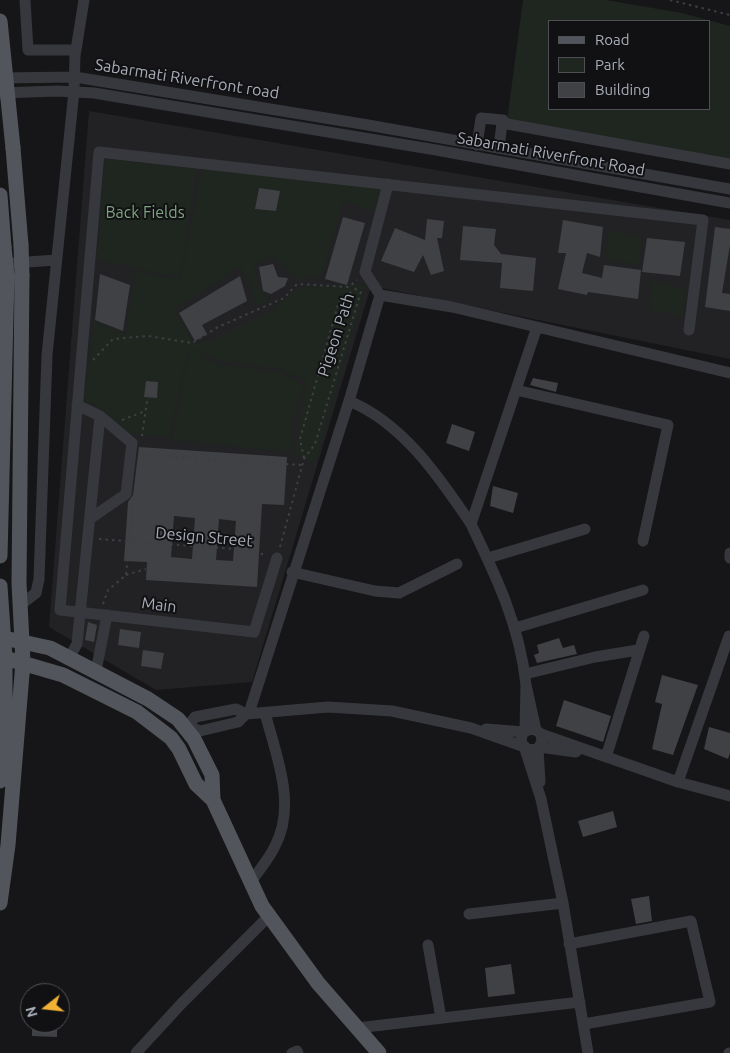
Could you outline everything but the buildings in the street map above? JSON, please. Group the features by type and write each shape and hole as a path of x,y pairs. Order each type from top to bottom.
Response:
{"main road":[{"path":"0,21 13,148 22,275 20,605 23,662 4,845 0,903"},
{"path":"0,196 4,248 0,556"},
{"path":"0,586 5,658 0,781"},
{"path":"4,638 50,648 148,699 187,726 212,775 213,800"},
{"path":"5,658 63,675 137,712 171,738 179,749 196,784 213,800 269,916 318,983 379,1053"}],"street":[{"path":"25,0 28,50 76,50"},
{"path":"20,605 36,593 39,580 47,355 74,91 76,50 84,0"},
{"name":"Sabarmati Riverfront road","path":"0,78 75,77 368,125"},
{"name":"Sabarmati Riverfront road","path":"0,93 74,91 365,138"},
{"path":"477,145 481,118 503,120 499,148"},
{"path":"502,123 730,164"},
{"path":"365,138 368,125"},
{"name":"Sabarmati Riverfront Road","path":"368,125 730,189"},
{"name":"Sabarmati Riverfront Road","path":"365,138 730,203"},
{"path":"90,518 126,494 132,443 100,416 77,405 99,152 703,220 689,330"},
{"path":"388,184 365,272 380,295 452,307 730,373"},
{"path":"3,270 56,260"},
{"path":"171,738 187,726 200,731 238,722 247,714 349,401 380,295"},
{"path":"471,524 537,327"},
{"path":"516,390 668,425 643,541"},
{"path":"349,401 364,407 396,431 441,481 471,524 488,558 500,583 515,628 525,679 532,732 542,741 538,748 541,799"},
{"name":"Main","path":"77,405 60,610 254,632 277,558"},
{"path":"69,658 77,644 100,416"},
{"path":"488,558 585,529"},
{"path":"730,553 730,558"},
{"path":"292,572 375,591 399,593 457,564"},
{"path":"515,628 643,590"},
{"path":"96,671 103,615"},
{"path":"600,755 644,636"},
{"path":"678,782 730,636"},
{"path":"525,679 595,657 638,650"},
{"path":"247,714 265,714 328,707 392,712 471,728 532,732 678,782 730,796"},
{"path":"251,882 276,846 284,813 284,788 265,714"},
{"path":"471,728 531,751 538,748 600,755"},
{"path":"532,732 520,740 541,799 563,903 588,1053"},
{"path":"469,914 563,903"},
{"path":"136,1053 182,1003 269,916"},
{"path":"569,944 691,921 710,1002 584,1024"},
{"path":"428,945 441,1018"},
{"path":"357,1028 580,1002"},
{"path":"292,1053 297,1051 298,1053"}],"path":[{"path":"670,0 730,14"},
{"path":"80,368 98,357 113,339 148,336 192,342 202,339 218,327 284,298 297,284 349,288 360,278"},
{"name":"Pigeon Path","path":"277,558 302,465 315,444 345,341 363,289 362,284 339,301 300,439 304,459"},
{"path":"142,437 148,394"},
{"path":"110,424 145,411"},
{"path":"136,455 302,465"},
{"path":"126,575 133,503"},
{"name":"Design Street","path":"130,542 248,550 277,558"},
{"path":"103,615 108,590 126,575 146,569"}],"shaded area":[{"path":"89,111 730,220 730,359 371,286 252,682 156,690 49,627"}],"green space":[{"path":"523,0 606,0 682,13 708,20 548,20 548,110 710,110 710,21 730,26 730,161 507,121"},
{"name":"Back Fields","path":"105,159 196,169 180,278 97,259"},
{"path":"201,169 382,183 375,212 343,201 322,275 299,280 271,256 254,265 261,294 271,301 257,306 252,288 240,266 203,292 174,308 191,340 196,344 206,340 208,342 272,310 298,287 366,284 315,463 294,454 307,381 280,369 218,361 207,353 205,355 188,347 170,437 129,434 99,406 83,401 94,322 126,334 135,271 181,280"},
{"path":"609,230 642,237 639,265 605,258"},
{"path":"652,281 686,289 683,317 649,309"},
{"path":"190,349 217,364 282,373 304,385 294,417 290,452 172,440"}]}
